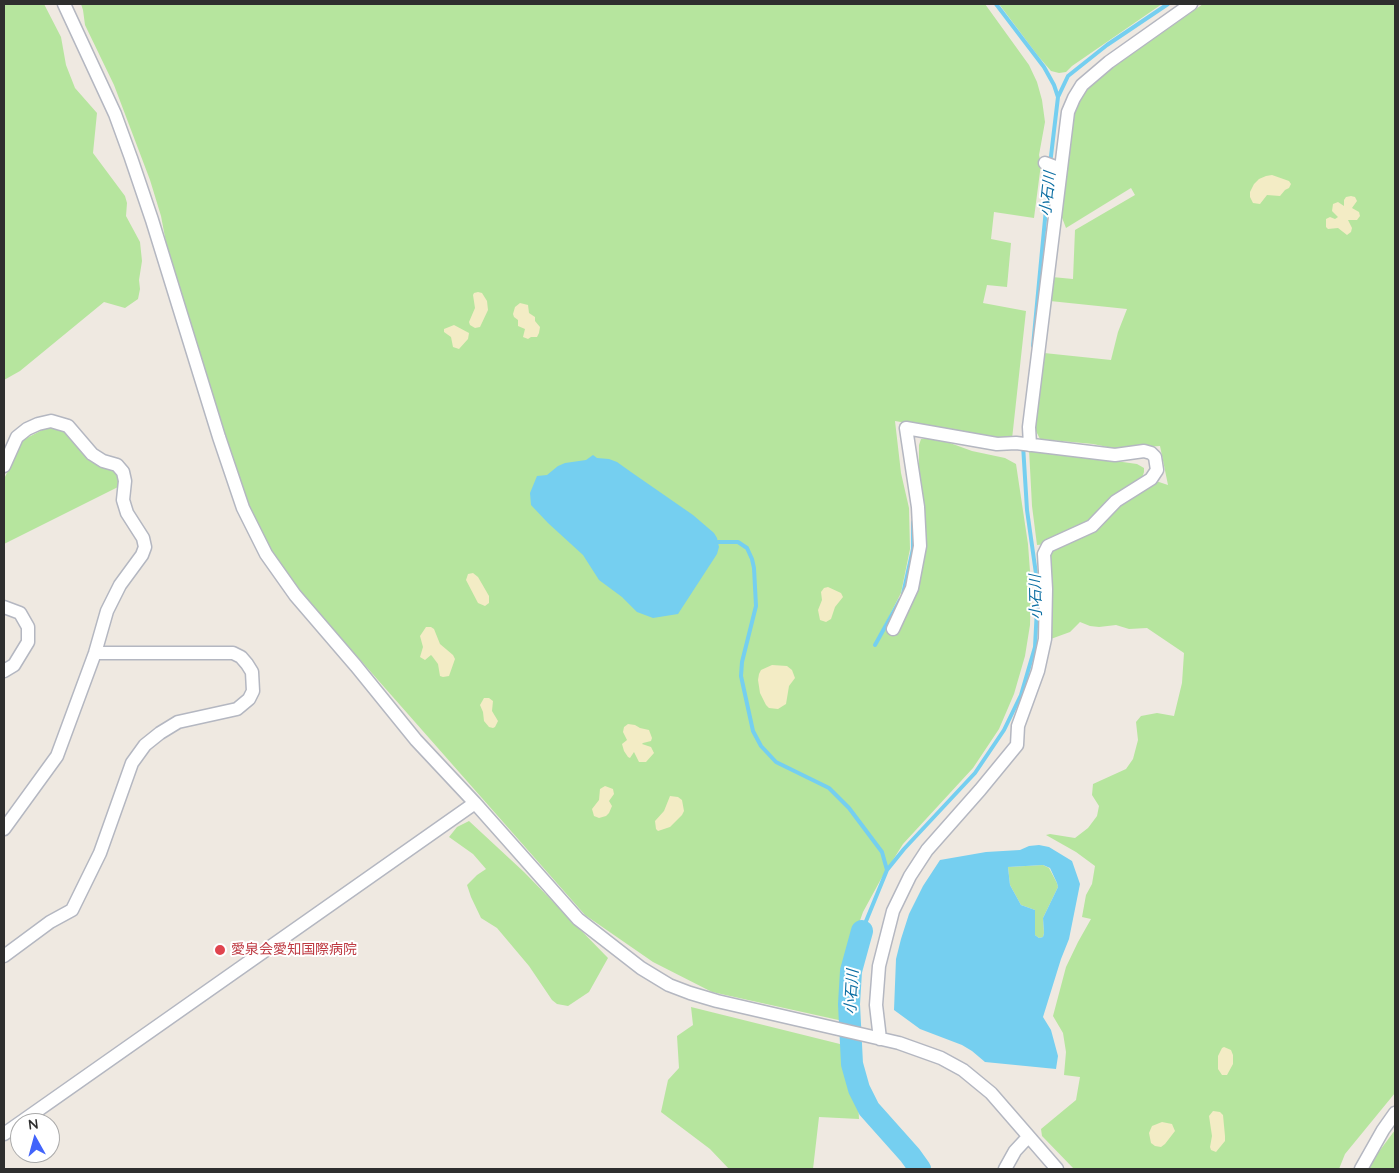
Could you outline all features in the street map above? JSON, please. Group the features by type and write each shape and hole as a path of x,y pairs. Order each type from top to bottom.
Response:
{"street":[{"path":"64,4 115,114 128,149 243,508 266,554 295,595 416,740 578,919 641,968 669,984 717,1002 899,1043 934,1055 963,1070 991,1093 1057,1169"},
{"path":"1024,444 1029,427 1054,167 1068,112 1082,85 1109,62 1191,4"},
{"path":"4,466 20,434 34,425 51,421 68,426 92,454 104,461 117,465 123,472 123,500 125,507 143,538 145,547 142,555 120,585 107,611 95,653 57,756 4,829"},
{"path":"880,1039 876,1005 879,966 893,911 910,876 928,850 1017,745 1018,726 1038,671 1046,639 1044,554 1048,546 1092,526 1116,501 1151,479 1157,470 1155,457 1151,453 1144,451 1115,455 1024,444 997,444 906,428 918,507 920,546 912,588 893,629"},
{"path":"4,607 20,613 28,627 28,642 14,665 4,671"},
{"path":"4,956 50,922 72,910 100,853 132,763 145,745 178,722 237,708 249,699 252,691 252,672 241,657 234,654 95,653"},
{"path":"4,1134 475,803"},
{"path":"1361,1169 1374,1144 1395,1113"},
{"path":"1005,1169 1015,1151 1028,1137"}],"green space":[{"path":"4,4 44,4 61,37 66,65 75,88 97,113 93,153 125,196 127,203 126,216 140,242 142,261 138,299 125,308 104,302 20,371 4,380"},
{"path":"81,4 985,4 1029,65 1037,82 1045,122 1039,155 1041,164 1034,218 994,212 991,239 1011,243 1007,287 987,285 983,303 1026,311 1012,439 997,439 895,421 901,473 909,508 910,549 901,593 884,626 897,633 918,591 919,445 921,439 950,443 972,451 1005,458 1016,464 1028,544 1031,585 1030,625 1025,656 1014,694 999,729 973,768 903,844 863,912 851,946 845,987 843,1021 712,992 653,962 585,915 296,587 272,553 250,514 214,406 168,253 161,216 150,180 114,85 85,25"},
{"path":"999,4 1162,4 1066,72 1059,73 1051,71"},
{"path":"1203,4 1395,4 1395,1093 1345,1154 1339,1169 1074,1169 1042,1136 1041,1129 1076,1100 1080,1077 1064,1075 1066,1052 1063,1033 1053,1016 1066,967 1091,919 1082,917 1086,895 1092,884 1095,866 1076,852 1046,835 1075,838 1088,828 1097,816 1099,806 1092,795 1093,784 1126,769 1133,759 1138,740 1136,722 1141,716 1157,713 1174,716 1182,683 1184,653 1147,628 1129,629 1116,625 1099,627 1080,622 1070,632 1048,640 1050,549 1153,480 1168,485 1160,446 1117,449 1093,444 1040,439 1035,429 1044,353 1111,360 1118,332 1127,309 1050,301 1052,277 1073,279 1075,230 1135,195 1131,188 1066,228 1061,215 1072,112 1091,83"},
{"path":"52,427 66,430 90,458 101,467 115,469 120,476 118,487 4,544 4,479 23,440 46,428"},
{"path":"1029,449 1137,464 1144,468 1144,472 1141,481 1089,524 1047,544 1037,545 1032,506"},
{"path":"469,821 524,872 608,958 589,992 568,1006 557,1004 552,1000 529,966 497,928 481,918 467,885 486,869 473,854 449,837 457,827"},
{"path":"1043,865 1049,868 1058,887 1043,918 1043,937 1039,938 1035,935 1035,910 1021,905 1010,885 1008,867"},
{"path":"691,1007 844,1045 858,1099 859,1119 819,1117 813,1169 729,1169 710,1149 661,1112 668,1080 679,1068 677,1036 693,1025"},
{"path":"1395,1130 1395,1169 1366,1169"}],"sand":[{"path":"1272,175 1289,181 1291,184 1289,188 1280,196 1267,195 1260,204 1253,203 1250,192 1254,184 1259,179"},
{"path":"1346,197 1355,197 1357,201 1352,208 1359,212 1360,216 1357,220 1348,220 1352,228 1351,232 1347,235 1338,228 1328,229 1326,227 1326,219 1338,217 1332,211 1333,204 1338,202 1344,206"},
{"path":"478,292 482,293 487,301 488,310 480,327 475,328 469,322 475,308 473,295"},
{"path":"520,303 528,305 529,313 535,317 535,321 540,327 537,337 528,339 523,337 525,329 518,326 518,320 513,314 515,307"},
{"path":"454,325 469,333 468,339 459,349 453,347 451,337 444,332 444,329"},
{"path":"473,573 478,577 489,596 489,603 485,606 478,603 466,580 468,574"},
{"path":"828,587 841,593 843,597 835,607 831,619 826,622 820,620 818,610 822,600 821,592 824,588"},
{"path":"426,627 434,629 440,644 455,659 449,676 440,676 438,664 431,655 425,660 420,657 423,647 420,636"},
{"path":"772,665 787,666 792,670 795,678 789,686 786,704 778,709 769,708 766,705 760,693 758,680 761,670"},
{"path":"484,698 489,698 493,701 492,711 498,721 493,728 489,727 484,721 480,705"},
{"path":"628,724 649,730 652,738 651,741 642,744 651,747 654,753 646,762 639,762 634,752 630,758 628,757 624,751 622,744 627,740 623,732 624,727"},
{"path":"605,786 613,789 614,794 609,801 612,806 606,816 599,818 594,816 592,809 599,800 600,789"},
{"path":"670,796 678,797 682,800 684,811 670,827 658,831 655,821 664,811"},
{"path":"1224,1047 1231,1050 1233,1055 1233,1064 1227,1075 1222,1075 1218,1069 1218,1056"},
{"path":"1213,1111 1220,1112 1223,1115 1225,1136 1225,1141 1216,1152 1211,1150 1210,1147 1212,1136 1209,1116"},
{"path":"1162,1122 1172,1124 1175,1131 1161,1147 1151,1143 1149,1133 1152,1126"}],"water":[{"path":"593,455 597,458 617,462 693,515 714,533 717,538 719,547 717,554 678,614 653,618 637,612 622,597 599,580 583,555 531,505 530,493 537,476 547,475 558,466 586,460"},
{"path":"1029,846 1049,847 1072,861 1080,884 1069,939 1043,1017 1051,1030 1058,1056 1056,1069 985,1062 962,1045 920,1029 894,1010 896,959 901,939 909,914 923,886 940,860 986,852 1020,850","holes":["1043,865 1050,868 1058,887 1043,918 1043,937 1039,938 1035,935 1035,910 1021,905 1010,885 1008,867"]}],"waterway":[{"path":"996,4 1044,67 1058,97"},
{"name":"小石川","path":"1033,346 1058,97 1068,76 1107,45 1168,4"},
{"name":"小石川","path":"862,931 887,870 904,849 975,773 1004,730 1021,695 1035,647 1038,588 1027,510 1023,445"},
{"path":"903,594 913,549 913,522"},
{"path":"718,542 738,542 747,548 754,568 756,606 742,662 741,676 753,731 761,746 776,762 829,788 849,808 882,852 887,870"},
{"path":"875,645 900,600"},
{"name":"小石川","path":"862,931 851,971 849,1004 852,1064 859,1089 869,1109 920,1169"}],"place":[{"name":"愛泉会愛知国際病院","path":"220,950"}]}
